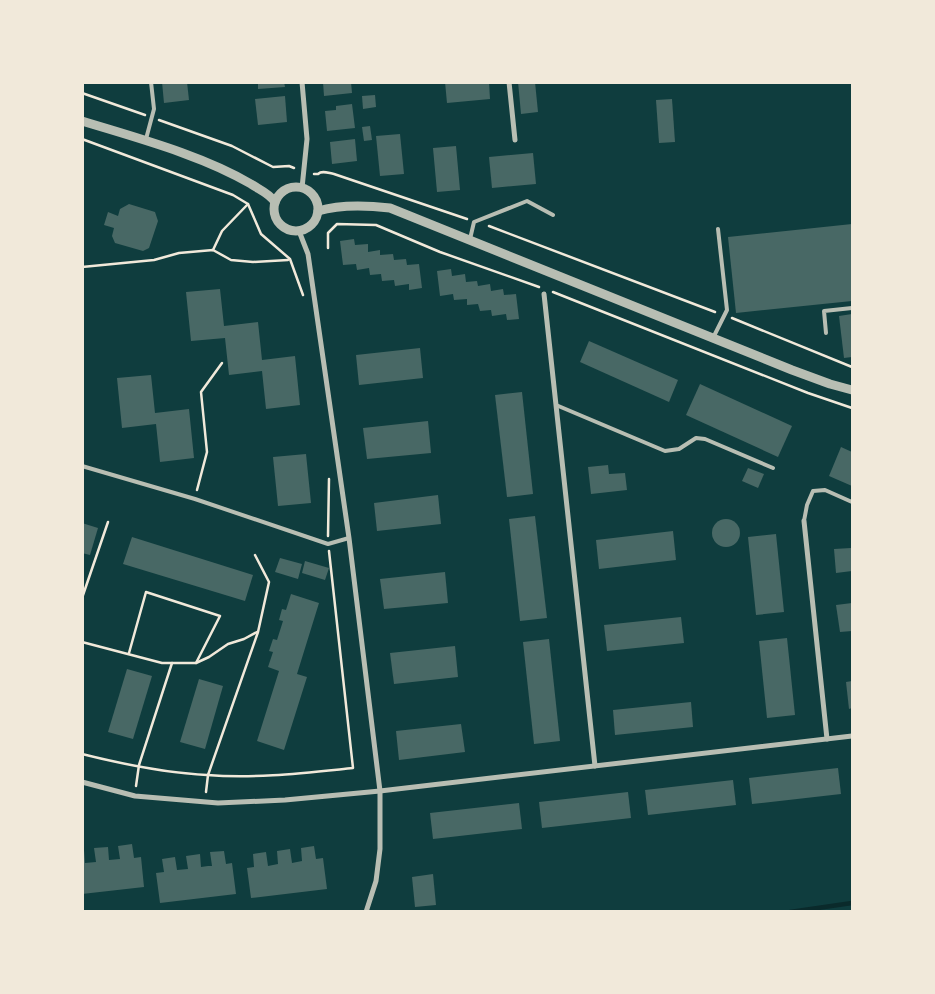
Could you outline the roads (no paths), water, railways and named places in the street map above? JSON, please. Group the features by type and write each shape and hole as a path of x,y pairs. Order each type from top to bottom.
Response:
{"street":[{"path":"302,82 307,139 302,188"},
{"path":"509,82 514,140"},
{"path":"82,121 146,141 229,171 270,194 275,202"},
{"path":"289,188 302,188 308,191 315,200 318,211 312,224 299,231 284,228 275,217 275,202 278,196 289,188"},
{"path":"318,211 336,206 390,208 713,338 830,384 852,390"},
{"path":"299,231 308,254 349,538 380,791 380,849 376,881 366,912"},
{"path":"543,291 595,766"},
{"path":"804,521 827,739"},
{"path":"82,782 135,796 218,803 285,800 380,791 852,736"}],"lane":[{"path":"146,141 154,109 152,82"},
{"path":"469,241 474,222 527,201 553,215"},
{"path":"713,338 727,310 718,229"},
{"path":"826,332 824,311 852,308"},
{"path":"556,405 665,451 679,449 696,438 705,439 774,468"},
{"path":"82,466 195,499 328,544 349,538"},
{"path":"804,521 807,505 813,491 825,490 852,502"}],"waterway":[{"path":"790,912 852,903"}]}
